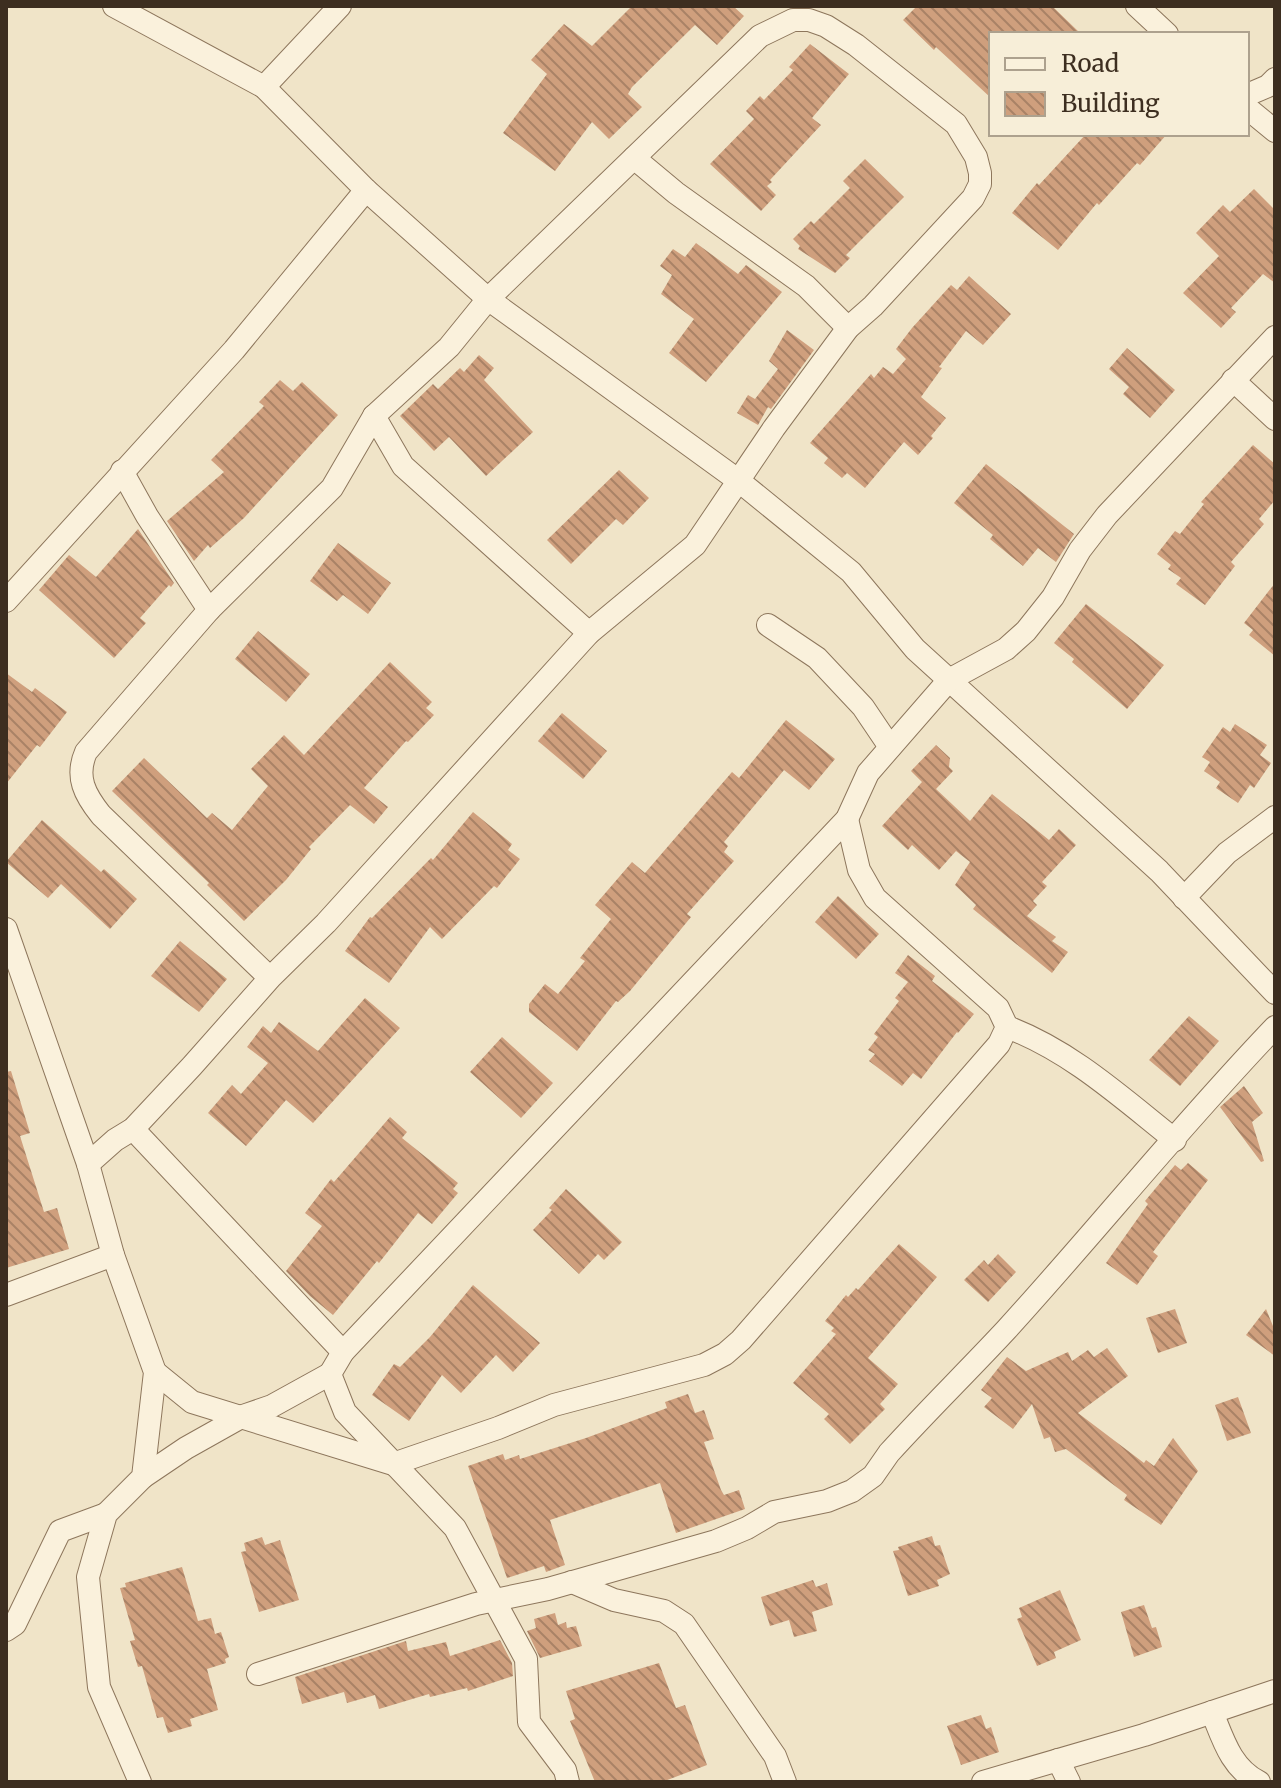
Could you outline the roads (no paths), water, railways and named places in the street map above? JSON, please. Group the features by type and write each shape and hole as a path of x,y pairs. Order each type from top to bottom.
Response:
{"street":[{"path":"114,6 264,87 366,190 488,299 739,481 851,572 915,649 1159,871 1275,993"},
{"path":"264,87 340,6"},
{"path":"1137,6 1165,32"},
{"path":"88,1164 133,1129 270,978 326,923 589,633 695,545 848,328 873,306 973,198 980,184 980,173 976,157 956,124 856,45 826,26 791,13 760,36 488,299 449,347 374,416 332,488 209,610 86,752 80,764 80,777 87,797 101,815 270,978"},
{"path":"1249,94 1268,86 1275,79"},
{"path":"1249,110 1275,131"},
{"path":"634,158 676,193 806,286 848,328"},
{"path":"6,601 234,350 366,190"},
{"path":"6,1630 15,1624 60,1531 106,1514 143,1477 186,1448 243,1416 272,1406 330,1374 343,1352 847,819 868,773 949,680 1006,649 1026,631 1053,597 1080,550 1107,515 1275,337"},
{"path":"1233,380 1275,419"},
{"path":"374,416 403,466 589,633"},
{"path":"122,471 147,516 209,610"},
{"path":"768,625 817,658 863,707 890,747"},
{"path":"1184,898 1227,853 1275,817"},
{"path":"155,1372 192,1402 393,1464 554,1405 704,1365 725,1354 741,1340 991,1054 1004,1037 1007,1027 998,1008 875,898 859,870 847,819"},
{"path":"6,929 88,1164 113,1255 155,1372 143,1477"},
{"path":"1007,1027 1051,1046 1077,1063 1175,1140"},
{"path":"258,1674 495,1599 572,1582 716,1541 774,1512 827,1501 852,1491 873,1476 889,1453 1006,1330 1175,1140 1216,1088 1275,1027"},
{"path":"133,1129 343,1352"},
{"path":"6,1295 113,1255"},
{"path":"330,1374 345,1412 455,1528 526,1659 529,1722 565,1770 568,1782"},
{"path":"106,1514 88,1577 99,1687 140,1782"},
{"path":"572,1582 614,1600 664,1611 684,1624 775,1756 785,1782"},
{"path":"983,1782 1275,1691"},
{"path":"1212,1712 1231,1758 1248,1777 1259,1782"},
{"path":"1058,1760 1069,1782"}]}
